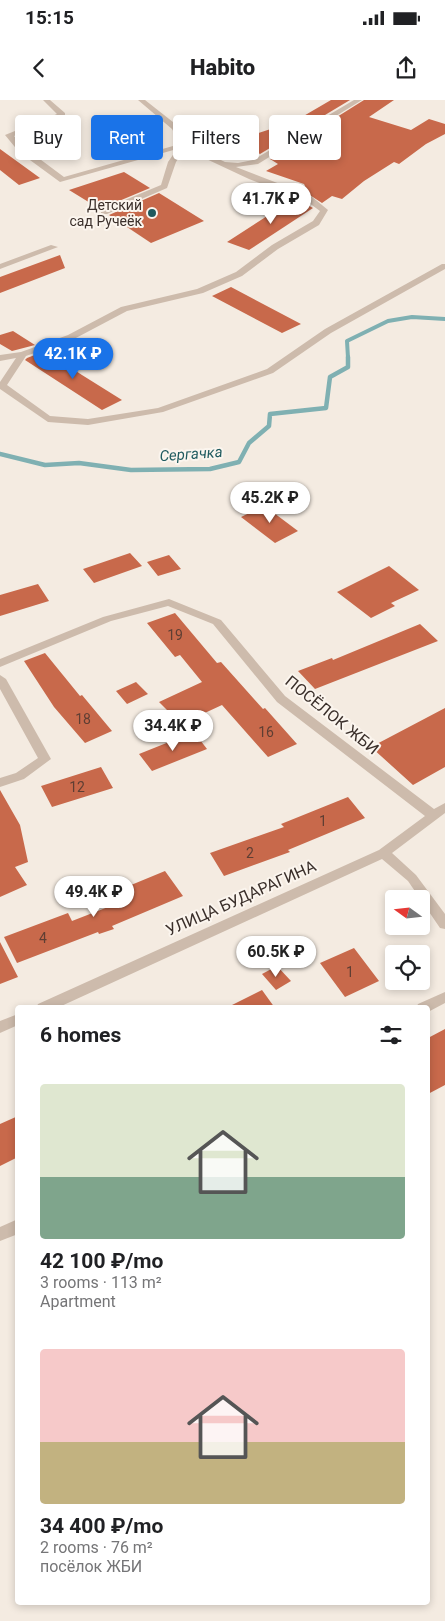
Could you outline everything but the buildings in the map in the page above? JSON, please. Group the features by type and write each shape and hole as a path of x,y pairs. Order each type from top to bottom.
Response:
{"street":[{"path":"46,100 62,115 9,134 22,150 63,180 173,148"},
{"path":"141,100 173,126"},
{"path":"218,162 238,164 255,162 359,100"},
{"path":"104,212 164,186 173,160"},
{"path":"0,358 23,354 71,337 124,309 200,291 239,274 275,247 316,223 324,210 308,198 214,160"},
{"path":"0,267 54,247"},
{"path":"23,354 2,386 48,419 88,422 160,410 270,371 328,331 445,266"},
{"name":"ПОСЁЛОК ЖБИ","path":"0,663 107,619 169,602 217,622 281,699 434,816"},
{"path":"0,679 46,759 20,776 0,783"},
{"name":"УЛИЦА БУДАРАГИНА","path":"50,1005 383,853 445,807"},
{"path":"383,853 412,878 445,924"},
{"path":"429,1005 445,997"},
{"path":"1,1025 15,1020"},
{"path":"0,1234 15,1227"}],"waterway":[{"name":"Сергачка","path":"348,358 347,341 388,321 412,317 445,319"},
{"name":"Сергачка","path":"0,454 45,465 79,463 131,470 210,469 239,462 249,443 269,426 270,414 326,408 330,377 348,367 348,358"}],"place":[{"name":"Детский сад Ручеёк","path":"152,213"}]}
